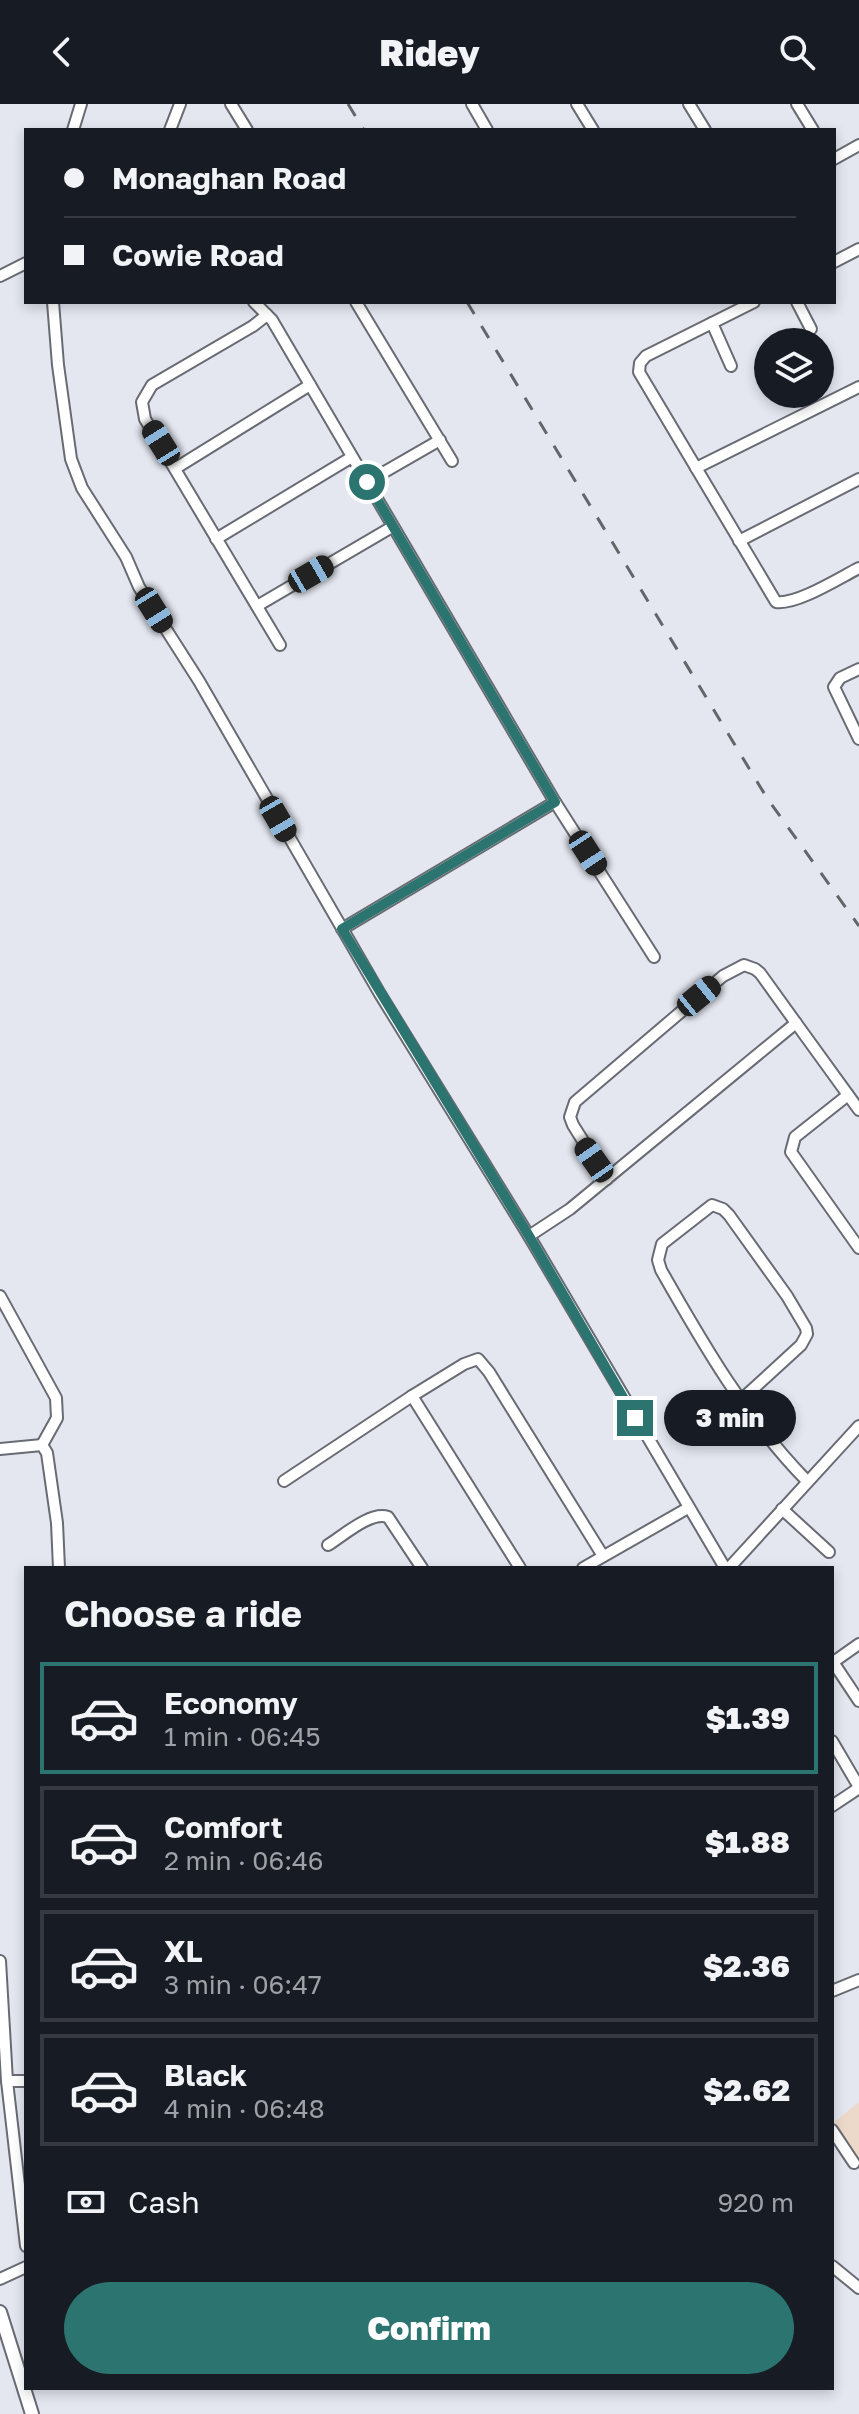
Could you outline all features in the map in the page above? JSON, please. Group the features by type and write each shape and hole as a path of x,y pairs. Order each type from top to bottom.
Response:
{"main road":[{"path":"0,2312 24,2388"},
{"path":"24,2390 32,2414"}],"street":[{"path":"74,128 81,104"},
{"path":"171,128 180,104"},
{"path":"231,104 246,128"},
{"path":"472,104 486,128"},
{"path":"577,104 592,128"},
{"path":"689,104 704,128"},
{"path":"797,104 812,128"},
{"path":"836,158 859,145"},
{"path":"836,261 859,249"},
{"path":"0,276 24,264"},
{"path":"53,304 71,459 82,488 126,557 139,587 199,681 342,929 726,1566"},
{"path":"256,304 267,315 310,385 555,802 654,957"},
{"path":"357,304 452,461"},
{"path":"750,304 646,356 639,368 776,602 796,599 859,568"},
{"path":"798,304 810,328"},
{"path":"267,315 152,385 142,402 145,419 280,645"},
{"path":"712,323 731,366"},
{"path":"176,468 310,385"},
{"path":"696,468 859,387"},
{"path":"367,482 440,440"},
{"path":"216,539 352,457"},
{"path":"739,541 859,479"},
{"path":"257,606 392,527"},
{"path":"859,669 840,678 834,687 859,739"},
{"path":"342,929 555,802"},
{"path":"607,1179 573,1125 570,1117 575,1102 723,976 744,965 755,969 859,1110"},
{"path":"529,1236 570,1209 796,1023"},
{"path":"848,1095 795,1137 791,1152 859,1248"},
{"path":"741,1400 801,1345 805,1340 806,1328 729,1215 712,1205 662,1244 658,1260 675,1294 741,1400 773,1446 807,1481"},
{"path":"0,1296 56,1398 57,1418 42,1445"},
{"path":"284,1481 412,1396 464,1364 478,1359 603,1556"},
{"path":"412,1396 519,1566"},
{"path":"729,1566 859,1426"},
{"path":"0,1449 42,1445"},
{"path":"42,1445 47,1453 57,1523 59,1566"},
{"path":"586,1566 688,1508"},
{"path":"782,1509 829,1552"},
{"path":"328,1545 373,1517 383,1515 388,1517 421,1566"},
{"path":"834,1662 859,1644"},
{"path":"834,1664 859,1701"},
{"path":"834,1744 859,1787 834,1805"},
{"path":"0,1961 7,2081 24,2229"},
{"path":"834,1990 859,1980"},
{"path":"7,2081 24,2081"},
{"path":"834,2133 854,2163"},
{"path":"0,2279 24,2268"},
{"path":"834,2268 859,2288"}],"shaded area":[{"path":"859,2102 859,2158 845,2147 834,2132 834,2122"}],"railway":[{"path":"348,104 363,128"},
{"path":"468,304 767,798 859,926"}],"route":[{"path":"367,482 555,802 342,929 529,1236 635,1418"}]}
